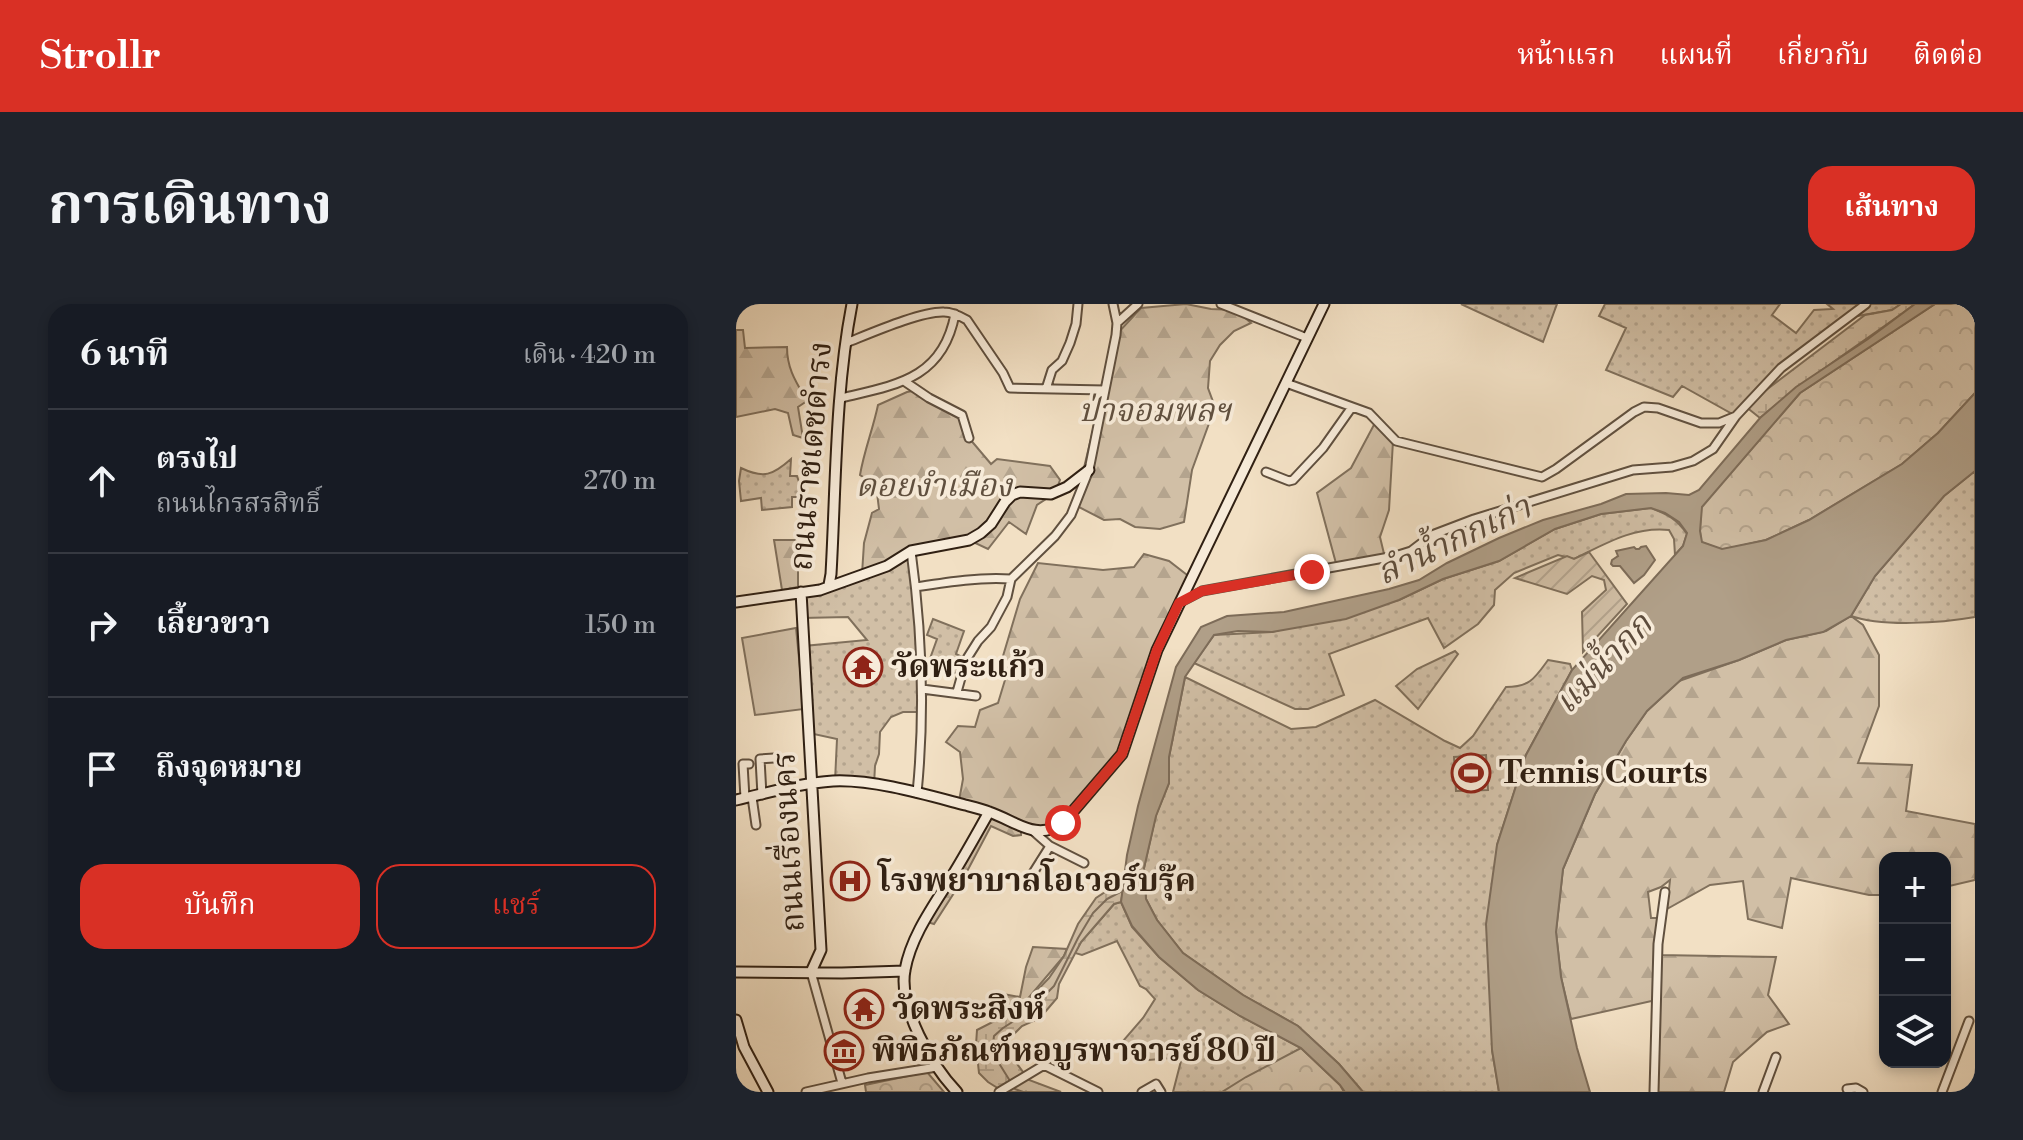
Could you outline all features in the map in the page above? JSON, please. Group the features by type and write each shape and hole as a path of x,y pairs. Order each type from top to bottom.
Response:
{"street":[{"name":"ถนนราชเดชดำรง","path":"736,602 820,590 829,585 841,398 852,304"},
{"path":"1046,389 1052,370 1062,361 1070,343 1078,304"},
{"path":"957,692 966,660 991,627 1007,597 1011,579 1055,536 1071,515 1089,470 1105,390 1117,323 1113,304"},
{"path":"1117,323 1138,304"},
{"path":"1221,304 1307,338"},
{"path":"1033,831 1054,829 1063,823 1122,754 1157,650 1324,304"},
{"path":"1179,603 1202,591 1395,556 1411,551 1432,535 1474,519 1633,470 1672,467 1693,461 1713,449 1736,416 1781,368 1866,304"},
{"path":"846,343 923,315 944,312 967,320 1010,388 1105,390"},
{"path":"841,398 920,374 947,343 955,314"},
{"path":"904,381 962,415 969,438"},
{"path":"1286,383 1369,413 1396,441 1542,477 1644,407 1658,408 1701,423 1719,423 1736,416"},
{"path":"1266,472 1293,480 1323,448 1352,407"},
{"path":"829,585 887,566 911,551 969,540 991,524 1012,495 1020,492 1051,494 1067,487 1089,470"},
{"path":"911,551 922,689 922,740 917,793"},
{"path":"916,587 963,579 1011,579"},
{"name":"ถนนเรื่องนคร","path":"801,592 821,950 811,972 842,1083"},
{"path":"922,689 976,696"},
{"path":"749,797 760,759 774,758"},
{"path":"749,764 743,764 756,825"},
{"path":"749,797 835,781 917,793 989,812 1033,831 1050,846 1084,863"},
{"path":"957,1092 920,1038 906,994 905,971 916,937 989,812"},
{"path":"1028,881 1050,846"},
{"path":"1654,1092 1658,944 1665,892"},
{"path":"736,972 905,971"},
{"path":"1942,1092 1969,1021"},
{"path":"737,1025 740,1046 768,1092"},
{"path":"1763,1092 1776,1057"},
{"path":"999,1092 1044,1065 1098,1092"},
{"path":"806,1092 937,1067"},
{"path":"1142,1092 1156,1084 1161,1092"},
{"path":"1847,1089 1856,1088 1863,1092"}],"green space":[{"name":"ป่าจอมพลฯ","path":"1186,304 1236,310 1251,323 1234,331 1210,361 1208,388 1215,407 1192,470 1184,522 1160,529 1135,527 1120,519 1104,520 1075,505 1116,335 1141,308"},
{"path":"1461,304 1557,304 1543,342"},
{"path":"1605,304 1780,304 1772,315 1796,333 1814,310 1833,309 1827,304 1901,304 1892,310 1846,318 1781,368 1736,416 1682,386 1673,397 1606,370 1626,328 1599,316"},
{"path":"1901,304 1915,304 1817,373 1760,418 1745,406 1865,315 1892,310"},
{"path":"1935,304 1975,304 1975,393 1938,433 1902,464 1809,520 1766,540 1722,550 1701,542 1701,507 1800,393"},
{"path":"736,330 743,330 745,348 787,347 790,369 807,401 798,407 803,438 793,435 788,413 775,409 736,417"},
{"name":"ดอยงำเมือง","path":"918,390 965,420 969,438 991,464 997,459 1050,466 1060,480 1055,493 1037,505 1026,534 1009,522 988,549 969,540 917,547 862,574 864,543 872,513 879,509 876,485 860,475 878,405"},
{"path":"1376,421 1393,441 1389,510 1380,537 1385,558 1337,567 1317,493 1351,468"},
{"path":"791,459 790,476 797,476 804,497 792,497 792,507 762,510 761,498 741,501 741,468 768,474"},
{"path":"1975,471 1975,617 1912,623 1879,622 1851,616 1875,576 1944,496"},
{"path":"1651,508 1671,518 1687,534 1683,546 1675,555 1674,539 1669,530 1643,531 1619,538 1574,559 1558,555 1514,573 1495,590 1494,605 1478,624 1444,648 1428,618 1329,654 1344,695 1308,709 1295,709 1194,663 1214,635 1272,632 1399,600 1443,579 1499,561 1555,529 1601,514"},
{"path":"774,540 798,540 798,587 782,590"},
{"name":"วัดพระแก้ว","path":"911,551 921,712 903,712 891,717 880,732 874,785 835,781 837,739 809,733 804,646 867,640 848,617 802,618 801,592 829,585"},
{"path":"1589,552 1627,604 1583,652 1582,612 1606,590 1604,580 1592,576 1567,594 1515,578 1567,556 1574,559"},
{"path":"1144,554 1169,561 1191,578 1157,650 1122,754 1054,829 1021,827 1021,835 1013,836 991,826 963,879 934,924 927,922 989,812 959,801 963,779 960,752 946,742 958,726 975,727 980,710 998,703 1005,680 1003,656 1020,599 1038,563 1103,570 1134,567"},
{"path":"1851,616 1863,625 1879,655 1879,706 1858,763 1912,765 1906,811 1975,824 1975,880 1951,886 1951,852 1879,852 1879,895 1791,878 1782,928 1748,919 1743,881 1710,885 1667,909 1670,880 1648,892 1651,918 1661,918 1658,955 1776,957 1768,995 1789,1024 1767,1032 1733,1062 1724,1092 1654,1092 1656,1000 1571,1019 1561,977 1556,932 1563,869 1595,794 1626,741 1647,711 1679,681 1786,640 1826,631"},
{"path":"933,619 964,631 956,654 964,658 960,671 947,676 927,667 937,639 927,635"},
{"path":"796,628 804,709 755,715 742,638"},
{"path":"1455,651 1458,654 1418,709 1396,686 1417,669"},
{"path":"1548,660 1570,664 1572,670 1526,755 1497,845 1492,1050 1499,1092 1363,1092 1339,1064 1298,1026 1243,995 1183,953 1157,920 1146,899 1144,868 1156,815 1169,783 1169,757 1185,677 1291,729 1316,727 1375,700 1460,748 1473,736 1506,687 1531,680"},
{"name":"Tennis Courts","path":"1486,755 1488,790 1456,791 1454,757"},
{"path":"1125,879 1121,902 1114,904 1081,942 1059,984 1057,998 1040,1018 1022,1026 1003,1045 1029,1080 1061,1092 1004,1092 979,1073 977,1030 1020,1008 1049,978 1096,898"},
{"path":"1121,902 1132,927 1159,957 1198,990 1301,1048 1225,1092 1173,1092 1182,1057 1149,1060 1123,1041 1155,999 1140,986 1117,941 1082,955 1075,953 1114,904"},
{"path":"1033,947 1067,949 1020,1008 1002,1009 1003,994 1020,997"},
{"path":"1301,1048 1344,1092 1222,1092 1246,1077"},
{"path":"927,1072 944,1092 866,1092 865,1085"}],"water":[{"name":"แม่น้ำกก","path":"1915,304 1935,304 1800,393 1702,507 1702,542 1722,549 1766,540 1809,520 1902,464 1938,433 1975,393 1975,471 1944,496 1875,576 1851,616 1823,632 1786,640 1739,660 1683,678 1647,711 1595,794 1563,869 1556,932 1561,977 1590,1092 1499,1092 1492,1050 1486,924 1497,845 1526,755 1572,670 1683,546 1687,533 1679,522 1665,513 1651,508 1601,514 1555,529 1499,561 1443,579 1399,600 1346,619 1272,632 1238,631 1214,635 1185,677 1169,757 1169,783 1156,816 1144,868 1146,899 1157,920 1183,953 1243,995 1298,1026 1339,1064 1363,1092 1345,1092 1301,1048 1198,990 1159,957 1132,926 1121,902 1138,806 1176,667 1201,627 1227,616 1284,612 1419,580 1499,538 1543,520 1626,494 1689,495 1699,490 1760,418 1796,387"},
{"path":"1646,546 1655,560 1634,583 1620,566 1611,564 1618,556 1616,551"}],"waterway":[{"name":"ลำน้ำกกเก่า","path":"1023,1092 1015,1089 992,1052 994,1036 1028,1012 1054,986 1093,913 1107,899 1124,890"}],"place":[{"name":"วัดพระแก้ว","path":"863,667"},
{"name":"Tennis Courts","path":"1471,773"},
{"name":"โรงพยาบาลโอเวอร์บรุ๊ค","path":"850,881"},
{"name":"วัดพระสิงห์","path":"864,1009"},
{"name":"พิพิธภัณฑ์หอบูรพาจารย์ 80 ปี","path":"844,1051"}],"route":[{"path":"1063,823 1122,754 1157,650 1179,603 1202,591 1312,572"}]}
